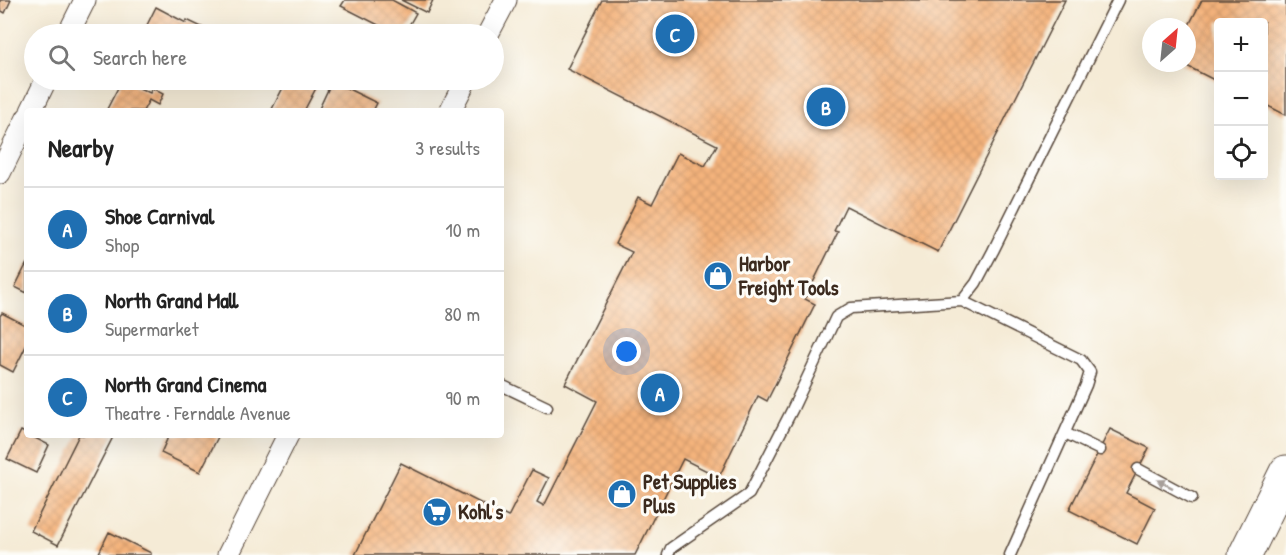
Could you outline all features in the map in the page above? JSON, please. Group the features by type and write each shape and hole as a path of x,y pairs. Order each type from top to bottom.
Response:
{"main road":[{"path":"1245,555 1286,472"}],"street":[{"path":"73,24 85,0"},
{"path":"494,24 506,0"},
{"path":"32,108 41,90"},
{"path":"452,108 461,90"},
{"path":"0,173 24,124"},
{"path":"228,555 286,438"}],"lane":[{"path":"962,301 976,283 993,251 1118,0"},
{"path":"668,555 672,548 749,494 792,411 836,317 850,308 962,301 1081,360 1090,372 1010,555"},
{"path":"504,386 547,407"},
{"path":"1065,433 1100,450"},
{"path":"1138,470 1192,498"}],"building":[{"path":"0,0 11,0 5,13 0,10"},
{"path":"345,0 392,0 416,13 410,24 376,24 341,6"},
{"path":"401,0 433,0 427,13"},
{"path":"602,0 1065,0 938,252 846,206 834,231 838,232 805,299 815,304 767,401 758,396 719,477 683,459 635,555 355,555 401,463 508,517 532,470 549,478 537,502 544,506 597,401 565,384 632,252 615,244 638,197 652,204 678,153 705,166 717,145 567,69"},
{"path":"1202,0 1286,0 1286,115 1268,106 1268,18 1214,18 1214,80 1196,71 1196,18 1193,18"},
{"path":"156,7 186,23 187,20 195,24 148,24"},
{"path":"117,90 144,90 150,93 151,90 156,90 163,94 158,105 149,100 145,108 108,108"},
{"path":"282,90 315,90 306,108 273,108"},
{"path":"328,90 350,90 377,103 374,108 319,108"},
{"path":"24,269 24,292 15,287"},
{"path":"2,313 24,324 24,350 13,372 0,365 0,316"},
{"path":"1110,429 1149,448 1126,493 1155,508 1137,544 1069,510"},
{"path":"21,431 24,432 24,438 35,438 49,445 36,473 7,459"},
{"path":"78,438 112,438 58,545 31,531"},
{"path":"168,438 217,438 200,472 161,453"},
{"path":"109,532 151,553 151,555 98,555"}],"place":[{"name":"North Grand Cinema","path":"675,34"},
{"name":"North Grand Mall","path":"826,107"},
{"name":"Harbor Freight Tools","path":"718,276"},
{"name":"Shoe Carnival","path":"660,393"},
{"name":"Pet Supplies Plus","path":"622,494"},
{"name":"Kohl's","path":"437,512"}]}
